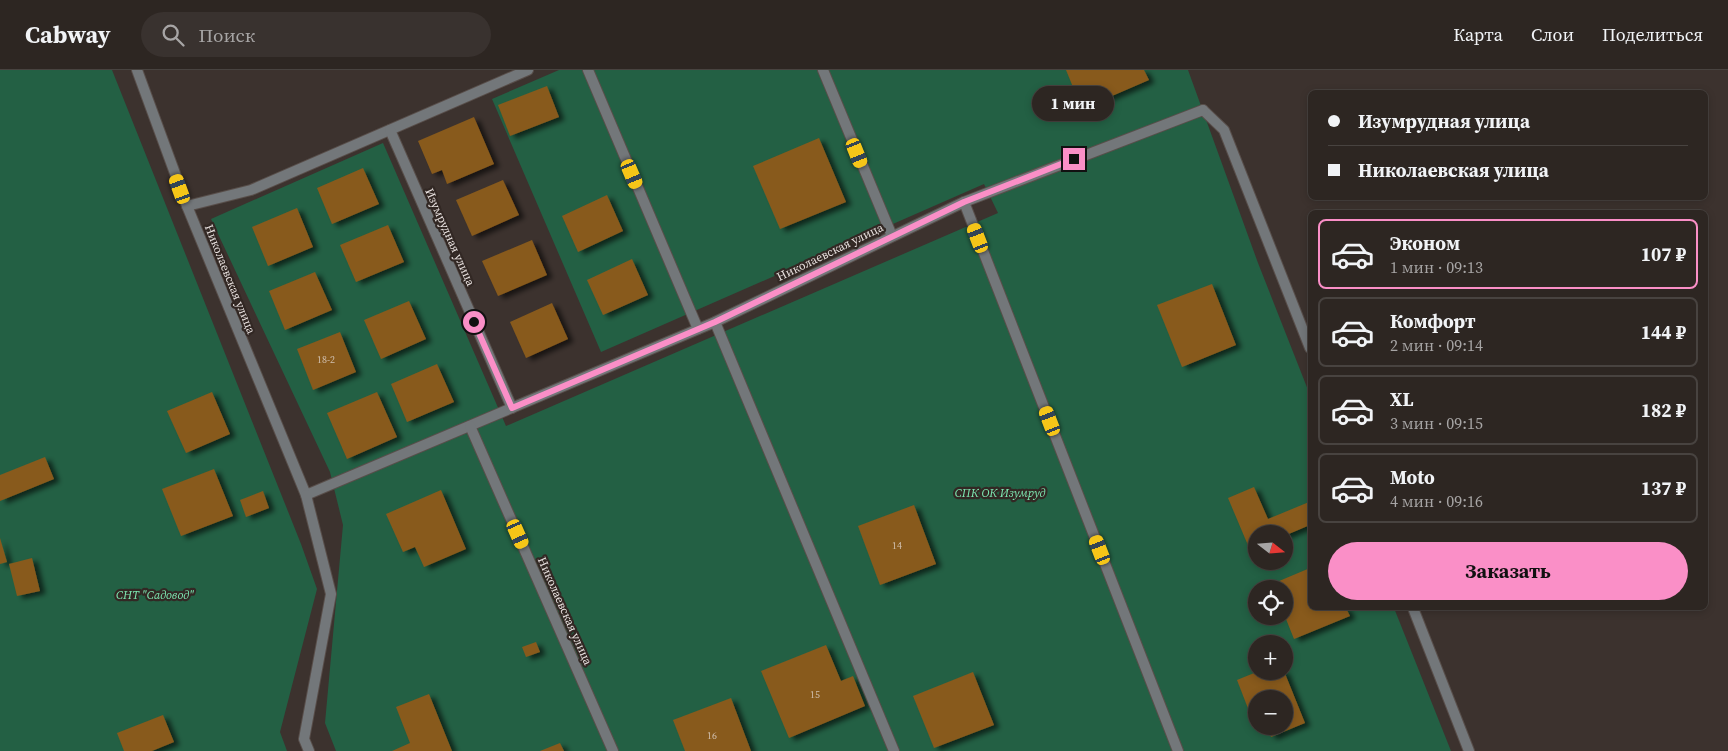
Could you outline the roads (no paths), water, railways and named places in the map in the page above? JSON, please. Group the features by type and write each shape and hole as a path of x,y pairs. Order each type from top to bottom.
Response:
{"street":[{"name":"Николаевская улица","path":"137,70 187,206 306,495 331,594 304,739 310,751"},
{"path":"187,206 251,190 528,70"},
{"path":"588,70 698,329"},
{"path":"823,70 892,236"},
{"name":"Николаевская улица","path":"306,495 715,322 964,202 1204,110 1224,130 1308,343"},
{"name":"Изумрудная улица","path":"390,130 512,408"},
{"path":"964,202 1178,751"},
{"path":"715,322 894,751"},
{"name":"Николаевская улица","path":"470,426 613,751"},
{"path":"1413,610 1469,751"}],"park label":[{"name":"СПК ОК Изумруд","path":"1000,493"},
{"name":"СНТ \"Садовод\"","path":"155,595"}]}
